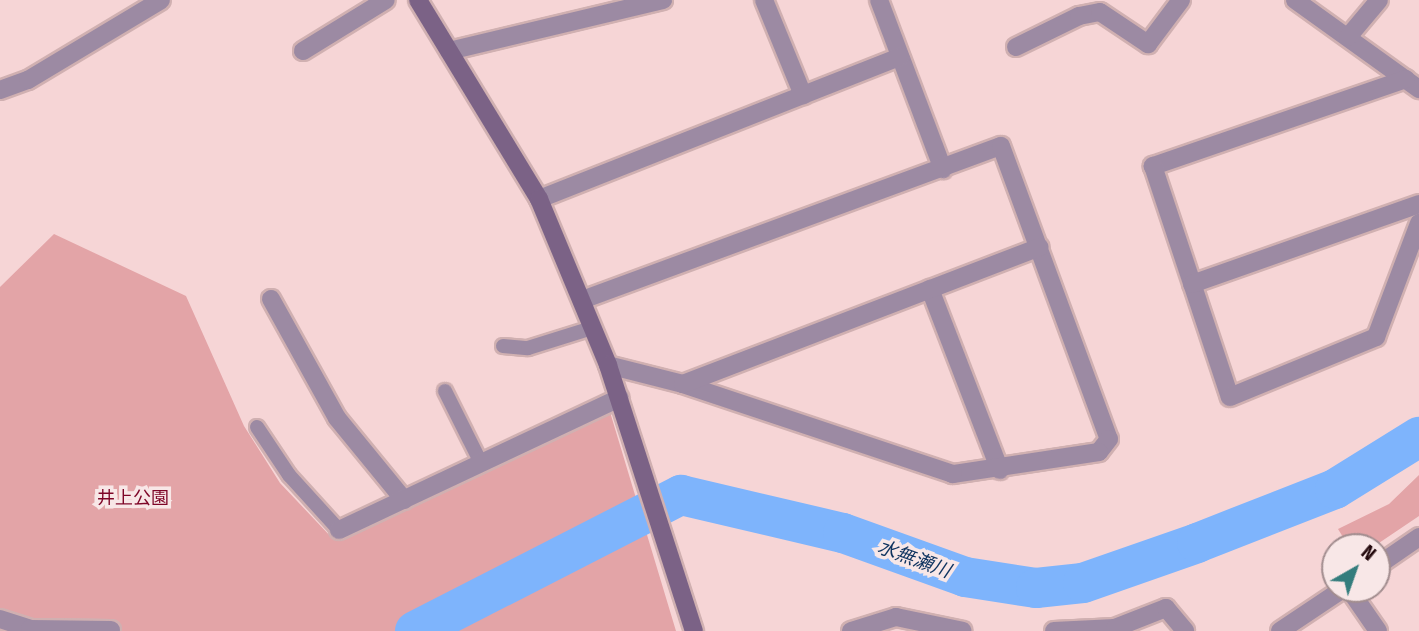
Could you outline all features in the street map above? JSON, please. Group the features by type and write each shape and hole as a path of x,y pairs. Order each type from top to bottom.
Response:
{"street":[{"path":"0,90 28,80 135,7 161,0"},
{"path":"303,51 386,0"},
{"path":"418,0 538,199 608,365 694,631"},
{"path":"449,51 663,0"},
{"path":"764,0 803,95"},
{"path":"879,0 943,169"},
{"path":"1016,47 1079,16 1100,12 1148,44 1181,0"},
{"path":"1295,0 1413,84"},
{"path":"1348,37 1379,0"},
{"path":"538,199 900,57"},
{"path":"1413,84 1153,166 1230,397 1376,337 1419,223"},
{"path":"582,300 1001,146 1109,439 1099,452 1000,470 953,474 683,384 608,365"},
{"path":"1192,284 1419,204"},
{"path":"683,384 1040,247"},
{"path":"930,289 1000,470"},
{"path":"271,299 337,418 404,500"},
{"path":"339,530 619,398"},
{"path":"1391,556 1419,537"},
{"path":"1280,631 1322,603"},
{"path":"1359,603 1378,631"},
{"path":"1054,631 1115,628 1166,608 1185,631"},
{"path":"0,619 30,629 111,630"},
{"path":"851,631 898,624 963,631"}],"lane":[{"path":"503,346 528,348 592,328"},
{"path":"445,390 481,463"},
{"path":"257,427 289,475 339,530"}],"green space":[{"name":"井上公園","path":"54,234 186,296 244,426 280,483 333,539 610,412 676,631 0,631 0,287"},
{"path":"1419,475 1419,516 1391,535 1340,533 1338,529 1389,504"}],"waterway":[{"name":"水無瀬川","path":"415,631 681,495 843,533 965,577 1036,588 1083,583 1197,543 1335,489 1419,437"}]}
